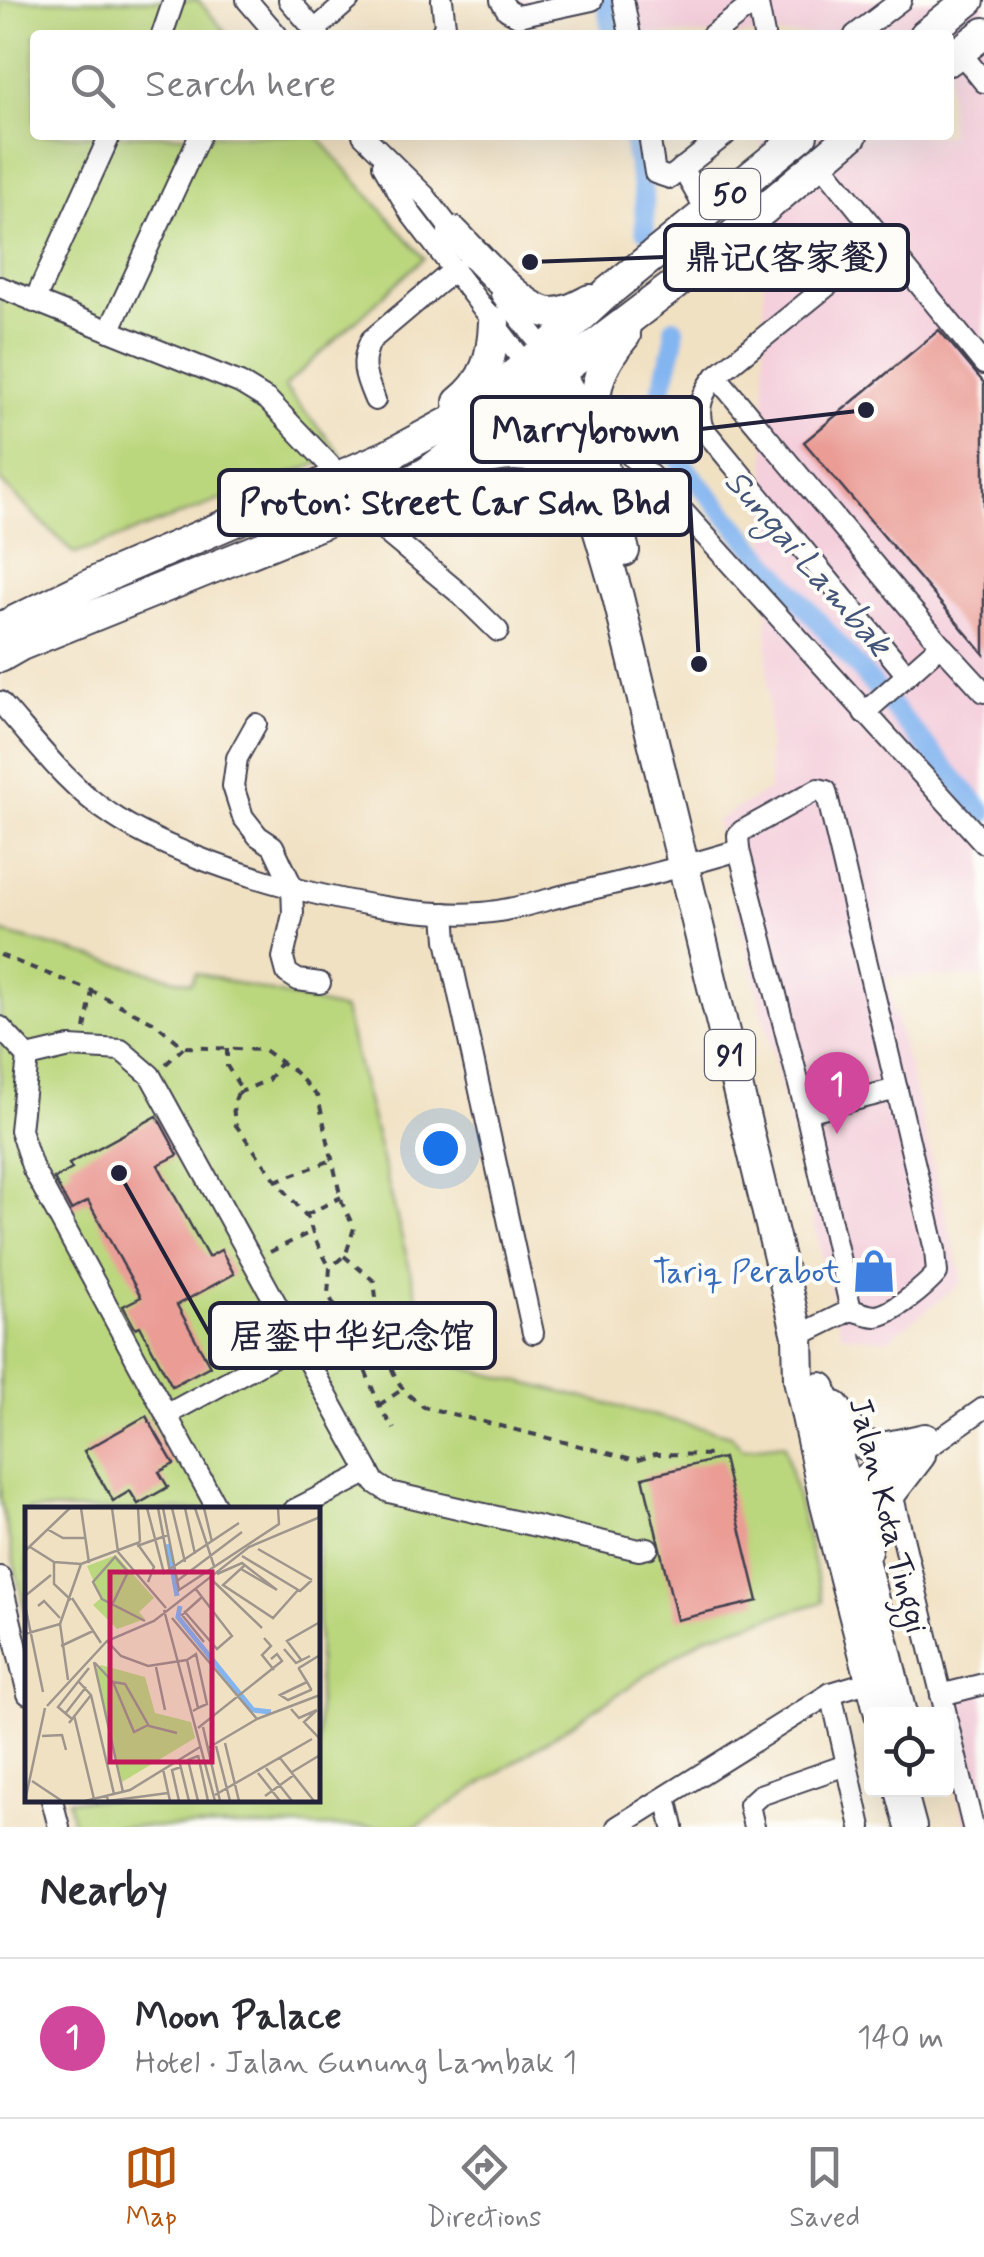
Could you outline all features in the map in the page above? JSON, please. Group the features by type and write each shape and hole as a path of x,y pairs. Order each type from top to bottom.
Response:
{"highway":[{"path":"932,30 968,0"},
{"path":"954,56 984,33"},
{"name":"50","path":"0,657 21,645 358,510 428,472 544,369 608,292 708,212 810,148 836,140"},
{"name":"50","path":"0,628 114,573 389,455 544,369 658,297 810,148"},
{"path":"452,232 531,308 551,313 571,310 608,292"},
{"path":"594,436 598,380 604,362 658,297"},
{"path":"389,455 419,428 464,398 484,375 494,352 494,322"},
{"name":"Jalan Kota Tinggi","path":"544,369 594,436 644,630 662,775"},
{"name":"Jalan Kota Tinggi","path":"544,369 618,597 798,1336 800,1379 838,1501 867,1571 899,1707"},
{"path":"428,472 492,456 531,456 556,469 576,500 618,597"},
{"name":"Jalan Kota Tinggi","path":"798,1336 817,1373 878,1707"},
{"path":"817,1373 850,1435 859,1442 875,1448 923,1447"},
{"path":"867,1571 872,1517 923,1447"},
{"path":"903,1797 912,1827"},
{"path":"910,1797 912,1827"}],"street":[{"path":"164,30 174,0"},
{"path":"247,0 273,30"},
{"path":"289,0 314,30"},
{"path":"320,30 349,0"},
{"path":"442,0 443,30"},
{"path":"500,0 518,16 587,1"},
{"path":"623,0 629,30"},
{"path":"719,30 758,0 763,30"},
{"path":"861,30 900,0"},
{"path":"954,56 984,82"},
{"path":"34,302 108,140"},
{"path":"108,331 198,140"},
{"path":"374,140 411,214 494,322 544,369"},
{"path":"375,140 452,232 544,369"},
{"path":"649,140 656,174 670,178 718,140"},
{"path":"810,148 984,364"},
{"path":"682,168 708,212"},
{"path":"884,240 716,376 699,414 702,428 900,681"},
{"path":"375,400 362,370 371,340 455,269"},
{"path":"0,287 240,383 268,400 341,476"},
{"path":"716,376 940,645 984,692"},
{"path":"594,436 624,450 651,476 869,708 984,844"},
{"path":"358,510 459,593 498,631"},
{"path":"869,708 940,645"},
{"path":"0,702 58,767 110,814 195,855 292,886 368,904 483,913 685,867 738,850"},
{"path":"256,724 237,758 233,786 243,817 258,836 273,846 292,886 293,914 283,958 286,973 298,980 320,983"},
{"path":"798,1336 852,1310 875,1316 887,1312 926,1286 937,1272 826,791 818,789 742,831 738,835 738,850 852,1310"},
{"path":"445,913 447,940 533,1333"},
{"path":"0,1027 28,1057 20,1130 32,1169 216,1507"},
{"path":"28,1057 82,1048 122,1050 150,1075 375,1483 388,1492 639,1550 648,1548"},
{"path":"806,1112 897,1089"},
{"path":"166,1415 293,1336"},
{"path":"838,1501 984,1408"},
{"path":"300,1507 369,1472"},
{"path":"892,1493 945,1707"},
{"path":"0,1577 4,1608 25,1683"},
{"path":"617,1827 831,1693 871,1680"},
{"path":"948,1707 984,1684"},
{"path":"831,1693 860,1827"},
{"path":"954,1747 973,1827"},
{"path":"754,1827 749,1805 760,1795 846,1766"},
{"path":"666,1797 672,1827"},
{"path":"53,1802 59,1827"}],"path":[{"path":"0,955 92,991 156,1023 184,1048"},
{"path":"82,1048 92,991"},
{"path":"150,1075 184,1048 264,1050 318,1097 341,1198 354,1228 344,1256 330,1268"},
{"path":"227,1049 227,1066 240,1087 233,1106 235,1124 306,1215 330,1268 328,1294 352,1338 378,1405 394,1430"},
{"path":"238,1093 268,1080 281,1062"},
{"path":"276,1180 332,1160"},
{"path":"306,1215 341,1198"},
{"path":"252,1260 312,1232"},
{"path":"344,1256 374,1281 379,1325 394,1374 424,1407 636,1460 655,1454 717,1455"},
{"path":"293,1336 335,1306"},
{"path":"378,1405 404,1389"}],"shaded area":[{"path":"493,0 984,0 984,977 886,977 963,1282 887,1340 841,1334 716,821 769,790 762,140 954,140 954,30 624,30 618,1 519,23"},
{"path":"984,1677 984,1827 966,1827 954,1777 954,1707 937,1707 933,1689"}],"green space":[{"path":"0,0 198,0 224,30 30,30 30,140 320,140 424,258 284,387 342,455 75,554 0,481"},
{"path":"0,932 191,983 196,973 344,1010 433,1360 731,1435 742,1449 784,1444 823,1602 706,1636 416,1827 74,1827 68,1802 320,1802 320,1507 25,1507 25,1612 0,1498"}],"building":[{"path":"939,330 984,383 984,654 804,442"},
{"path":"157,1116 178,1155 158,1165 208,1257 221,1250 234,1274 177,1305 210,1366 172,1386 140,1326 135,1328 123,1306 141,1297 88,1201 71,1210 54,1179 72,1169 69,1164"},
{"path":"146,1416 174,1464 159,1472 168,1487 138,1504 130,1491 113,1501 84,1451"},
{"path":"723,1458 758,1601 677,1620 643,1477"}],"waterway":[{"name":"Sungai Lambak","path":"606,0 611,30"},
{"name":"Sungai Lambak","path":"633,140 644,197 645,230"},
{"name":"Sungai Lambak","path":"674,328 674,343 653,422 656,434 984,813"}],"place":[{"name":"鼎记(客家餐)","path":"530,262"},
{"name":"Marrybrown","path":"866,410"},
{"name":"Proton: Street Car Sdn Bhd","path":"699,664"},
{"name":"Moon Palace","path":"837,1134"},
{"name":"居銮中华纪念馆","path":"119,1173"},
{"name":"Tariq Perabot","path":"874,1271"}]}
